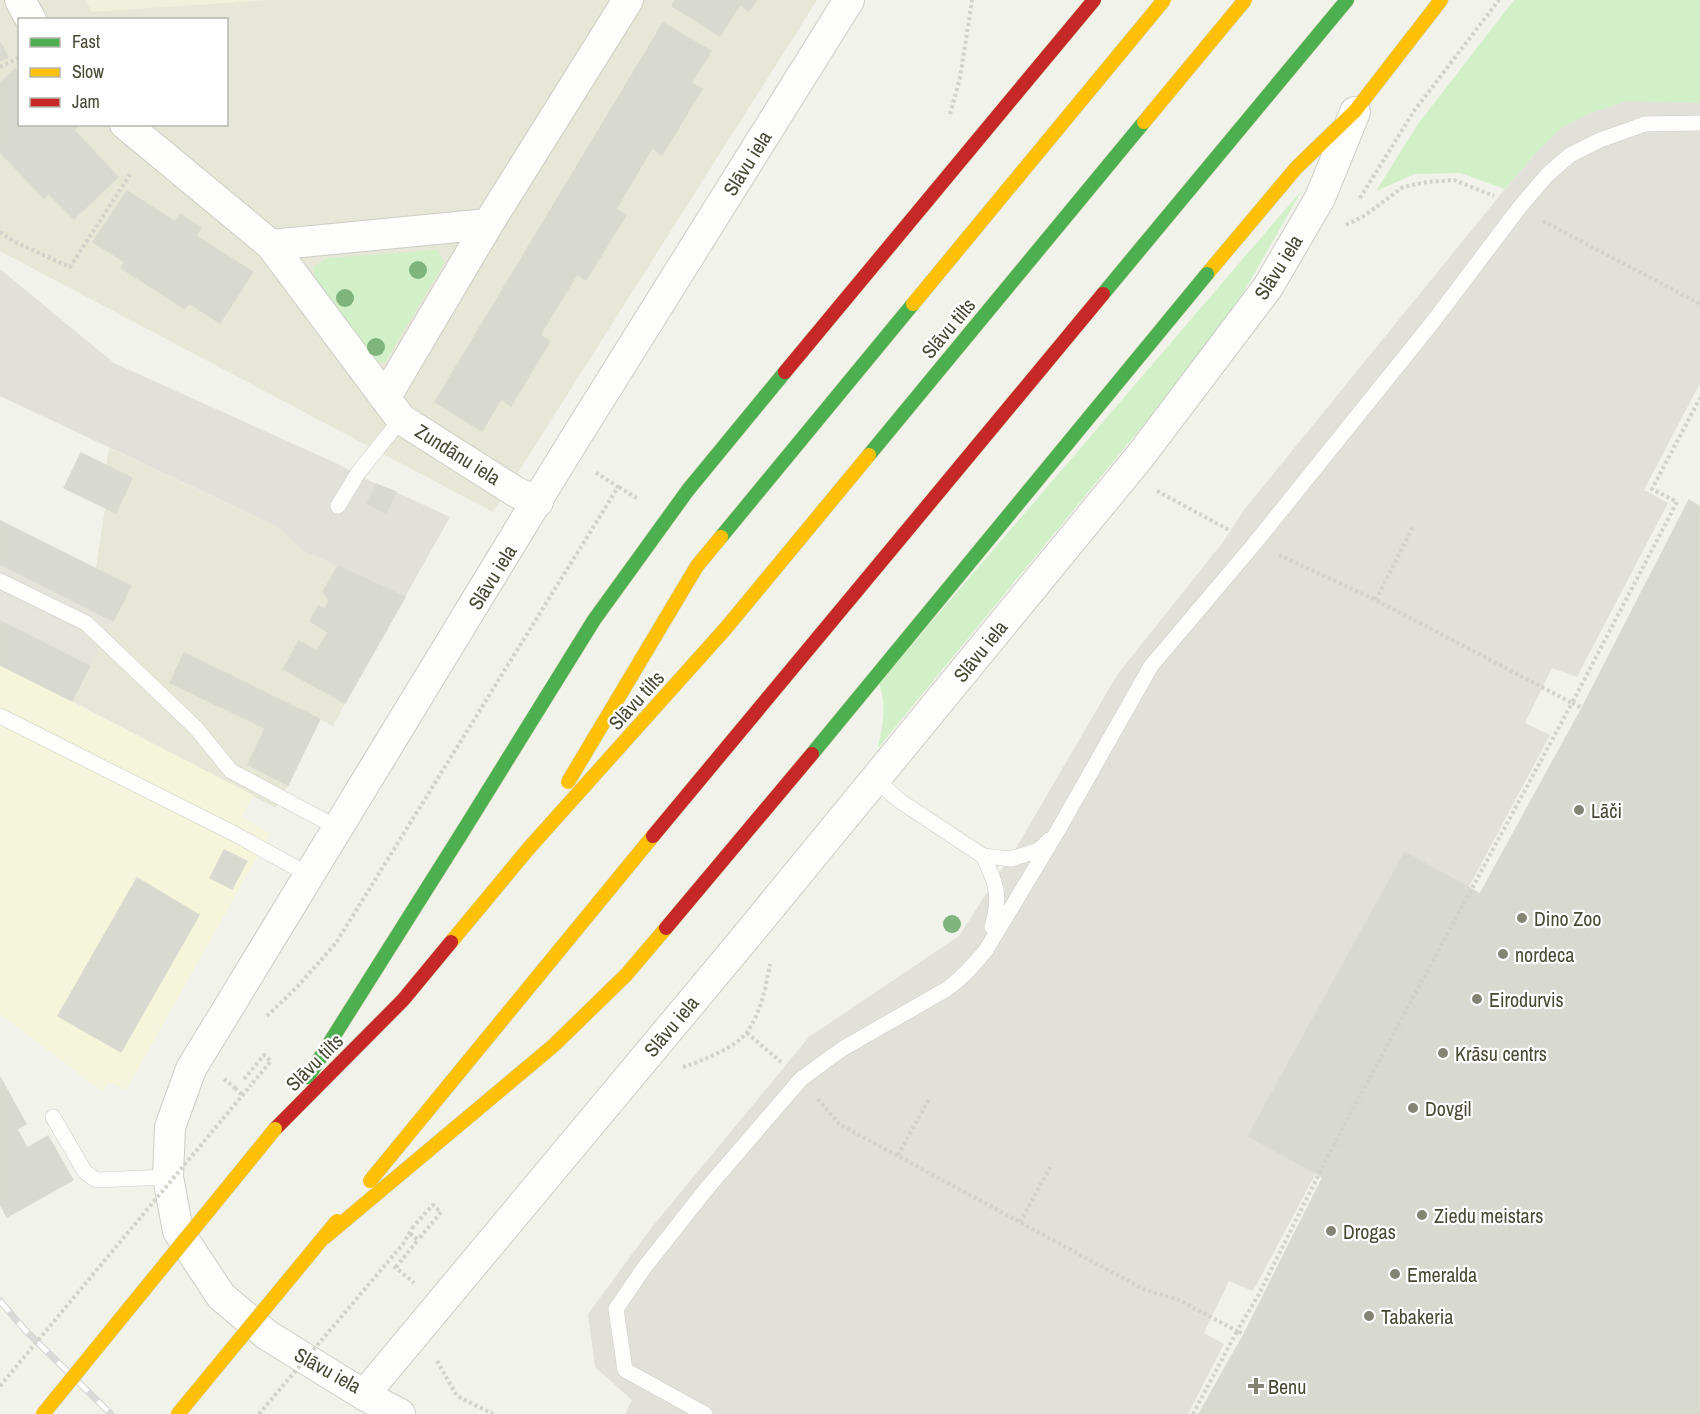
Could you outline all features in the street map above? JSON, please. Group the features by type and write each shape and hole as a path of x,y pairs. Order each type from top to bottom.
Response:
{"highway":[{"path":"275,1129 594,620 688,490 1094,0"},
{"path":"529,848 697,566 1164,0"},
{"name":"Slāvu tilts","path":"43,1414 275,1129 403,1000 529,848 726,628 1245,0"},
{"path":"178,1414 466,1062 1347,0"},
{"path":"324,1238 553,1046 626,975 1296,168 1355,111 1441,0"}],"street":[{"path":"20,0 30,18"},
{"path":"127,126 271,245 393,408 488,224 628,0"},
{"name":"Slāvu iela","path":"849,0 191,1069 170,1127 168,1177 178,1231 221,1296 267,1335 364,1395 1141,455 1268,287 1320,198 1355,111"},
{"path":"271,245 488,224"},
{"name":"Zundānu iela","path":"393,408 516,492 538,502"},
{"path":"364,1395 400,1414"}],"lane":[{"path":"705,1414 625,1370 616,1309 644,1268 708,1187 801,1079 843,1049 962,979 986,950 1057,832 1150,666 1254,543 1432,323 1519,208 1547,175 1570,155 1600,140 1645,124 1700,123"},
{"path":"338,506 393,408"},
{"path":"0,581 86,623 196,729 231,771 338,828"},
{"path":"0,716 233,833 309,875"},
{"path":"875,779 900,801 983,856 1011,859 1039,850 1057,832"},
{"path":"983,856 996,881 997,910 986,950"},
{"path":"53,1117 85,1172 96,1180 168,1177"}],"path":[{"path":"0,67 18,58"},
{"path":"0,232 15,242 70,267 137,165"},
{"path":"1193,1414 1259,1294 1334,1144 1572,703 1677,502 1652,489 1700,398"},
{"path":"592,470 639,500"},
{"path":"263,1018 297,987 336,943 618,487"},
{"path":"1157,491 1254,543 1376,600 1582,708"},
{"path":"1376,600 1413,527"},
{"path":"679,1068 721,1052 747,1033 759,1009 772,956"},
{"path":"747,1033 801,1079 839,1124 1143,1289 1179,1300 1244,1334"},
{"path":"0,1386 241,1094 271,1061 264,1055 244,1079"},
{"path":"220,1086 229,1070"},
{"path":"224,1079 241,1094"},
{"path":"898,1155 930,1097"},
{"path":"1334,1144 1340,1147"},
{"path":"1020,1222 1052,1164"},
{"path":"259,1414 403,1244 433,1204 441,1212 396,1267"},
{"path":"409,1233 417,1240"}],"shaded area":[{"path":"0,0 817,0 493,512 0,251"},
{"path":"85,0 270,0 92,12"},
{"path":"1627,101 1700,103 1700,383 1644,490 1668,503 1577,677 1552,668 1525,723 1550,735 1253,1291 1229,1281 1204,1333 1224,1344 1188,1414 625,1414 632,1400 595,1367 588,1314 652,1227 809,1037 959,936 1019,843 1117,675 1223,542 1244,510 1538,151 1563,127 1588,114"},
{"path":"0,269 114,363 338,464 376,484 368,504 386,513 396,492 450,517 405,597 300,549 278,527 0,396"},
{"path":"109,448 278,527 300,549 338,566 323,592 329,600 325,609 318,606 310,621 328,632 317,651 299,641 283,668 345,703 333,726 185,653 170,682 265,728 248,765 288,785 276,808 72,701 131,586 96,568 105,508 116,513 132,479 106,466"},
{"path":"0,520 131,586 72,701 0,665"},
{"path":"0,665 253,795 242,817 270,834 126,1090 109,1082 102,1091 0,1014"}],"green space":[{"path":"1514,0 1700,0 1700,103 1664,102 1563,127 1538,151 1505,189 1460,173 1415,174 1376,191 1418,124"},
{"path":"1302,190 1223,328 878,748 884,708 879,683"},
{"path":"437,250 445,262 385,362 368,362 317,284 313,267 327,258"}],"building":[{"path":"675,0 756,0 749,11 740,5 720,36 672,6"},
{"path":"663,23 711,51 691,83 702,89 662,155 652,148 616,209 626,215 586,280 577,274 540,335 550,341 511,406 501,399 482,431 435,402"},
{"path":"0,42 8,57 0,61"},
{"path":"15,69 18,71 18,126 77,126 74,130 118,177 74,219 48,193 44,198 0,152 0,83"},
{"path":"127,191 175,222 180,214 201,228 196,236 253,272 220,323 189,303 185,309 121,268 125,262 93,242"},
{"path":"81,453 132,478 116,513 64,488"},
{"path":"376,484 396,492 386,513 367,504"},
{"path":"1689,500 1700,507 1700,1414 1199,1414 1244,1334 1323,1177 1248,1136 1405,852 1480,894 1582,708"},
{"path":"0,521 131,586 113,621 0,564"},
{"path":"338,566 405,597 345,703 283,669 299,641 317,651 328,632 310,621 318,606 325,609 329,600 323,592"},
{"path":"0,621 90,666 72,701 0,665"},
{"path":"184,653 320,719 288,785 248,765 265,728 170,683"},
{"path":"224,850 247,861 232,889 210,878"},
{"path":"137,878 199,915 121,1052 58,1016"},
{"path":"0,1077 26,1124 17,1129 27,1148 48,1136 73,1180 7,1217 0,1204"}],"railway":[{"path":"0,1301 25,1330 111,1414"}],"traffic: fast":[{"path":"1103,294 1347,0"},
{"path":"869,455 1144,122"},
{"path":"812,754 1207,274"},
{"path":"721,537 913,304"},
{"path":"460,836 594,620 688,490 785,372"},
{"path":"308,1077 460,836"}],"traffic: slow":[{"path":"913,304 1164,0"},
{"path":"1144,122 1245,0"},
{"path":"1207,274 1296,168 1355,111 1441,0"},
{"path":"529,848 726,628 869,455"},
{"path":"568,782 697,566 721,537"},
{"path":"370,1181 653,836"},
{"path":"451,942 529,848"},
{"path":"324,1238 553,1046 626,975 666,928"},
{"path":"43,1414 275,1129"},
{"path":"178,1414 337,1221"}],"traffic: jam":[{"path":"1005,107 1094,0"},
{"path":"785,372 1005,107"},
{"path":"904,534 1103,294"},
{"path":"653,836 904,534"},
{"path":"666,928 812,754"},
{"path":"275,1129 403,1000 451,942"}],"place":[{"name":"Lāči","path":"1579,810"},
{"name":"Dino Zoo","path":"1522,918"},
{"name":"nordeca","path":"1503,954"},
{"name":"Eirodurvis","path":"1477,999"},
{"name":"Krāsu centrs","path":"1443,1053"},
{"name":"Dovgil","path":"1413,1108"},
{"name":"Ziedu meistars","path":"1422,1215"},
{"name":"Drogas","path":"1331,1231"},
{"name":"Emeralda","path":"1395,1274"},
{"name":"Tabakeria","path":"1369,1316"},
{"name":"Benu","path":"1256,1386"}]}
